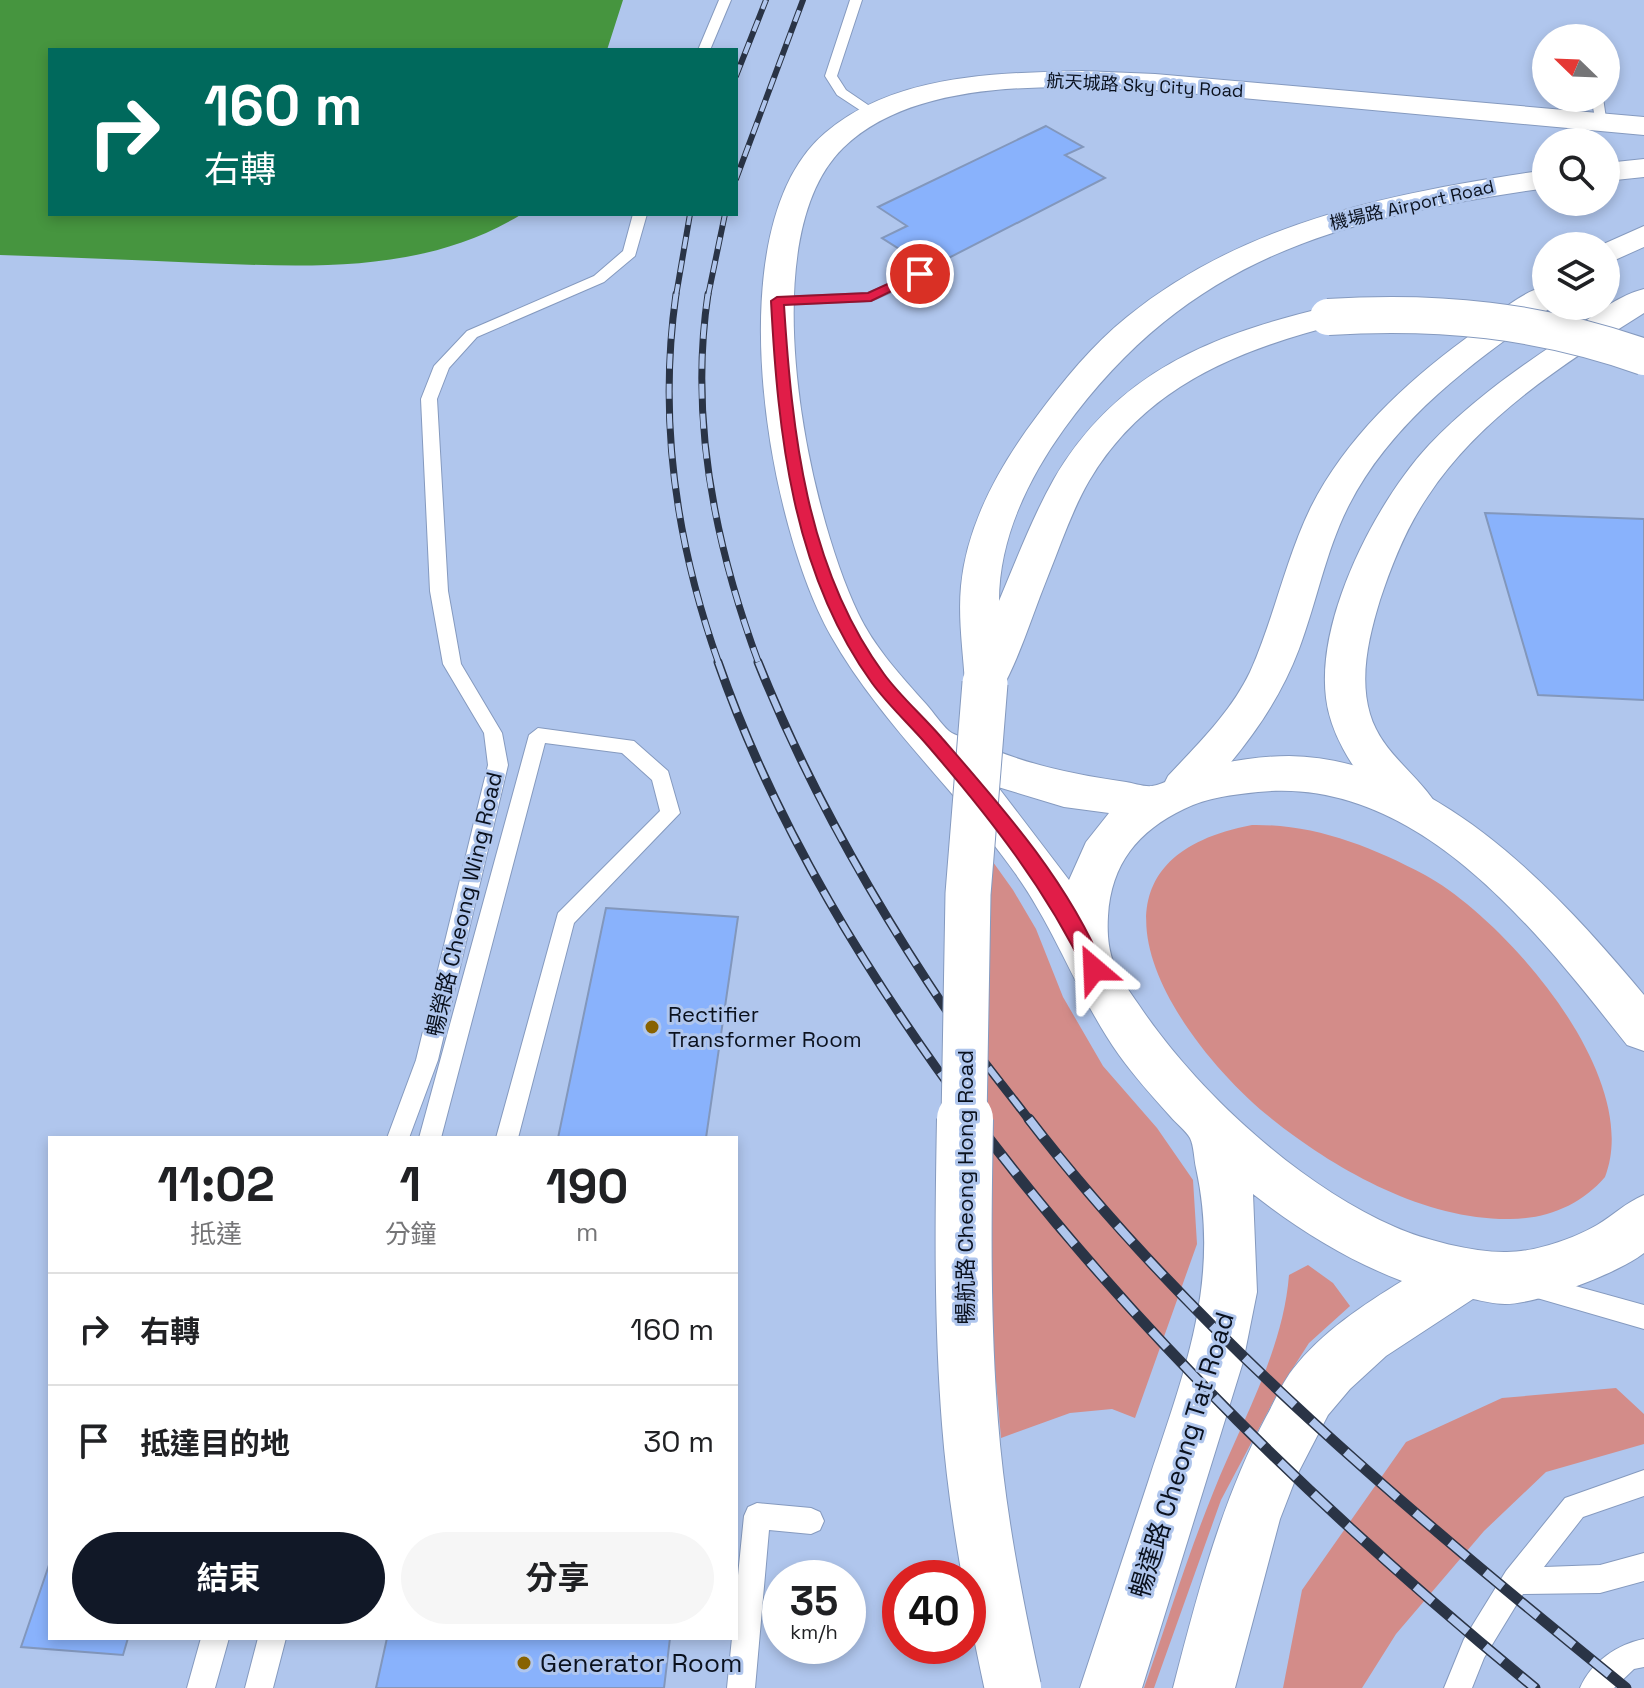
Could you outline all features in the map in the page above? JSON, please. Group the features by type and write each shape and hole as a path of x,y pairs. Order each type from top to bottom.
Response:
{"street":[{"name":"航天城路 Sky City Road","path":"1086,949 1041,874 935,742 878,679 840,615 816,555 802,506 783,404 777,301 789,218 807,170 833,141 872,114 907,100 951,89 1008,82 1074,80 1165,84 1532,106"},
{"name":"航天城路 Sky City Road","path":"1605,112 1644,126"},
{"path":"1620,171 1644,168"},
{"name":"機場路 Airport Road","path":"985,683 980,586 991,532 1010,485 1069,393 1138,322 1225,263 1310,229 1401,204 1532,181"},
{"path":"1620,248 1644,235"},
{"path":"1644,299 1526,377 1476,416 1439,454 1405,501 1378,551 1348,644 1345,693 1352,723 1370,758 1418,811 1514,881 1644,1030"},
{"path":"1489,1276 1425,1264 1374,1244 1286,1189 1212,1125 1171,1084 1131,1035 1102,989 1086,949 1087,900 1098,860 1119,830 1169,796 1225,744 1257,698 1278,651 1321,526 1344,480 1386,426 1428,385 1487,337 1532,306"},
{"path":"985,683 1075,475 1107,432 1137,400 1171,374 1227,344 1276,328 1328,317 1441,313 1501,319 1561,331 1644,357"},
{"name":"暢航路 Cheong Hong Road","path":"985,683 968,894 962,1280 970,1425 988,1572 1013,1688"},
{"name":"航天城路 Sky City Road","path":"935,742 1001,772 1064,790 1169,796"},
{"path":"1169,796 1256,771 1300,773 1353,783 1418,811"},
{"name":"暢達路 Cheong Tat Road","path":"1111,1688 1215,1362 1230,1292 1231,1244 1227,1192 1212,1125"},
{"path":"1204,1688 1254,1513 1282,1444 1313,1388 1418,1299 1489,1276 1613,1244 1644,1220"}],"lane":[{"path":"705,48 725,0"},
{"path":"856,0 831,76 841,92 872,114"},
{"name":"暢榮路 Cheong Wing Road","path":"399,1136 427,1060 498,765 493,733 452,664 439,591 429,399 442,366 472,334 599,279 630,253 639,216"},
{"path":"777,301 871,297 920,274"},
{"path":"431,1136 538,735 627,746 661,776 670,813 565,919 508,1136"},
{"path":"1489,1276 1644,1317"},
{"path":"1458,1688 1474,1649 1516,1581 1574,1507 1644,1483"},
{"path":"741,1688 757,1516 811,1521"},
{"path":"1516,1581 1600,1579 1644,1567"},
{"path":"201,1688 214,1640"},
{"path":"259,1688 271,1640"},
{"path":"1594,1688 1627,1656 1644,1653"}],"shaded area":[{"path":"0,0 623,0 608,48 48,48 48,216 518,216 446,248 366,262 284,265 0,255"},
{"path":"1252,825 1297,828 1362,846 1425,875 1457,896 1492,926 1527,963 1559,1004 1586,1048 1604,1093 1612,1137 1605,1177 1596,1187 1574,1203 1537,1216 1510,1219 1448,1211 1417,1202 1357,1176 1302,1142 1240,1091 1204,1051 1174,1006 1153,960 1146,916 1158,877 1191,846"},
{"path":"983,848 1036,929 1063,997 1103,1066 1157,1128 1193,1180 1197,1244 1135,1418 1112,1409 1070,1413 1001,1438 987,1279"},
{"path":"1308,1265 1333,1283 1350,1306 1309,1343 1282,1385 1221,1500 1154,1688 1144,1688 1204,1517 1270,1359 1279,1332 1289,1275"},
{"path":"1616,1388 1644,1414 1644,1444 1546,1472 1484,1531 1396,1634 1362,1688 1283,1688 1302,1590 1406,1442 1502,1398"}],"building":[{"path":"1046,126 1083,147 1065,155 1105,178 929,268 882,238 907,226 878,207"},
{"path":"1485,513 1644,519 1644,700 1538,695"},
{"name":"Rectifier Transformer Room","path":"606,908 738,917 706,1136 558,1136"},
{"path":"48,1568 48,1640 127,1640 123,1655 21,1647"},
{"name":"Generator Room","path":"387,1640 670,1640 664,1688 376,1688"}],"railway":[{"path":"738,71 766,0"},
{"path":"738,174 803,0"},
{"path":"676,296 690,216"},
{"path":"708,296 725,216"},
{"path":"676,294 669,389 675,482 692,573 719,664"},
{"path":"708,294 702,388 710,482 730,574 759,664"},
{"path":"718,662 768,784 829,901 899,1013 975,1121"},
{"path":"758,662 798,754 869,887 949,1014 1030,1121"},
{"path":"974,1119 1100,1274 1237,1420 1383,1558 1535,1688"},
{"path":"1029,1119 1093,1198 1235,1348 1389,1490 1626,1688"}],"place":[{"name":"Rectifier Transformer Room","path":"652,1027"},
{"name":"Generator Room","path":"524,1663"}],"route":[{"path":"920,274 871,297 777,301 783,404 802,506 816,555 840,615 878,679 935,742 1041,874 1086,949 1094,969"}]}
